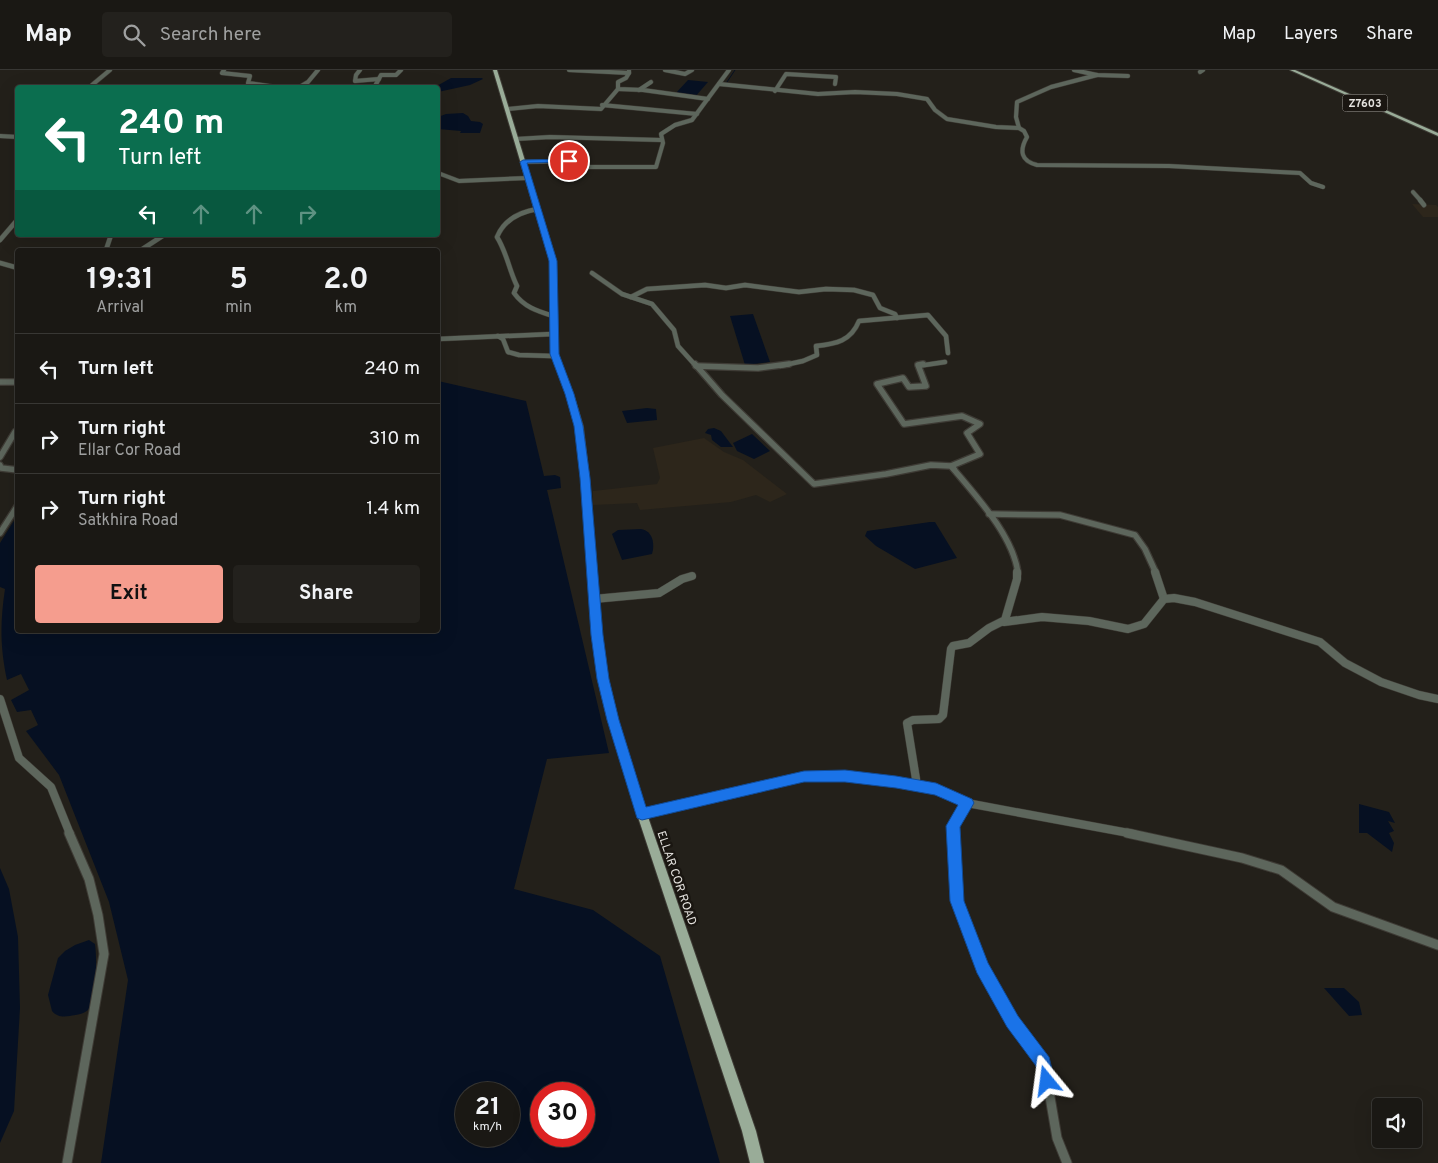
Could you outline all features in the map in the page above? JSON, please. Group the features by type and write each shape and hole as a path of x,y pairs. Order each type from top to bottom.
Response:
{"main road":[{"name":"ELLAR COR ROAD","path":"495,70 553,261 554,354 570,394 579,426 603,679 613,720 642,814 749,1131 757,1163"},
{"name":"Z7603","path":"1292,70 1438,135"}],"street":[{"path":"92,85 110,70"},
{"path":"224,70 222,73 250,76 248,83 262,85"},
{"path":"303,85 318,70"},
{"path":"360,70 356,75 355,81 379,79"},
{"path":"376,85 381,75 396,75 400,70"},
{"path":"507,109 538,106 600,109 618,89 618,82 626,78 629,71 569,70"},
{"path":"665,70 685,74 692,70"},
{"path":"523,162 569,161 574,167 656,167 663,143 661,134 675,125 692,120 729,70"},
{"path":"1074,70 1097,75 1128,76"},
{"path":"775,91 786,74 836,77 835,84"},
{"path":"1019,128 1016,117 1017,102 1051,87 1097,75"},
{"path":"638,90 651,82"},
{"path":"719,84 818,94 855,92 919,98 931,101 935,110 947,119 996,127 1019,128 1024,131 1027,137 1022,144 1021,152 1029,164 1170,166 1300,173 1311,183 1323,187"},
{"path":"618,89 708,99"},
{"path":"602,105 697,114"},
{"path":"0,136 15,137"},
{"path":"516,139 550,137 661,140"},
{"path":"440,174 459,181 528,178"},
{"path":"1413,192 1424,205"},
{"path":"537,209 523,212 501,226 497,237 508,258 510,274 516,286 514,293 528,308 553,316"},
{"path":"0,238 7,234 15,223"},
{"path":"144,248 161,237"},
{"path":"0,263 15,267"},
{"path":"592,272 622,294 652,304 674,330 678,346 742,416 814,484 886,474 931,465 951,466 980,454 967,433 980,424 962,416 904,424 877,384 903,378 910,387 926,386 918,365 945,362"},
{"path":"632,297 647,290 705,285 726,288 745,285 799,292 826,289 854,290 873,295 880,308 895,314 897,318"},
{"path":"696,366 772,366 803,362 816,355 816,346 842,343 857,328 859,321 928,315 942,328 950,345 948,353"},
{"path":"440,339 553,334"},
{"path":"498,336 503,339 508,352 519,355 552,356"},
{"path":"0,382 15,382"},
{"path":"0,456 15,432"},
{"path":"0,465 1,468 15,470"},
{"path":"951,466 991,514 1013,555 1018,575 1008,616 1004,622"},
{"path":"0,533 15,510"},
{"path":"991,514 1060,515 1135,535 1149,555 1164,599"},
{"path":"594,599 659,593 668,590 680,578 692,576"},
{"path":"916,779 907,723 913,720 939,719 943,715 951,649 953,646 970,644 989,628 1004,622 1042,617 1088,621 1128,629 1144,624 1164,599 1174,598 1195,602 1320,642 1345,663 1381,682 1419,695 1438,699"},
{"path":"0,699 19,758 51,787 89,879 98,915 104,954 67,1163"},
{"path":"642,814 804,777 845,776 896,782 936,789 967,803 1164,840 1242,858 1281,870 1333,907 1438,945"},
{"path":"967,803 953,826 957,901 982,968 1012,1021 1044,1062 1057,1138 1067,1163"}],"shaded area":[{"path":"1412,204 1436,205 1438,207 1438,217 1423,217"},
{"path":"704,438 724,452 743,460 787,494 770,502 756,495 731,502 640,510 637,503 593,505 593,491 657,484 660,478 653,448"}],"water":[{"path":"451,78 483,79 470,85 440,92 439,85"},
{"path":"688,80 708,82 695,97 675,94"},
{"path":"463,113 471,121 480,122 483,124 480,133 460,133 461,131 440,129 440,116"},
{"path":"753,314 770,362 745,365 730,316"},
{"path":"440,381 526,401 544,476 555,475 560,477 561,488 547,490 609,753 547,759 514,889 593,910 660,956 720,1163 101,1163 128,980 109,902 59,775 26,731 38,725 31,710 17,712 11,700 29,690 21,674 7,680 2,646 2,613 5,589 0,587 0,543 15,519 15,633 440,633"},
{"path":"647,408 656,409 657,420 627,423 622,411"},
{"path":"714,428 721,431 733,447 721,447 712,440 711,435 705,433 708,429"},
{"path":"752,434 770,451 754,459 737,451 733,443"},
{"path":"935,522 957,558 915,569 876,546 865,536 867,531"},
{"path":"641,529 651,535 652,554 622,560 612,534 618,530"},
{"path":"1359,804 1389,812 1395,823 1388,821 1394,831 1389,833 1394,843 1392,852 1367,833 1359,833"},
{"path":"0,868 9,889 18,937 20,1008 14,1111 0,1143"},
{"path":"89,940 95,944 96,959 95,988 91,1004 88,1010 82,1013 67,1016 58,1015 52,1011 48,995 58,958 75,945"},
{"path":"1324,988 1344,988 1359,1002 1362,1015 1349,1016"}],"waterway":[{"path":"727,82 735,70"}],"route":[{"path":"569,161 523,162 553,261 554,354 570,394 579,426 585,478 597,635 603,679 613,720 642,814 804,777 845,776 896,782 936,789 967,803 953,826 957,901 982,968 1012,1021 1044,1062 1047,1081"}]}
